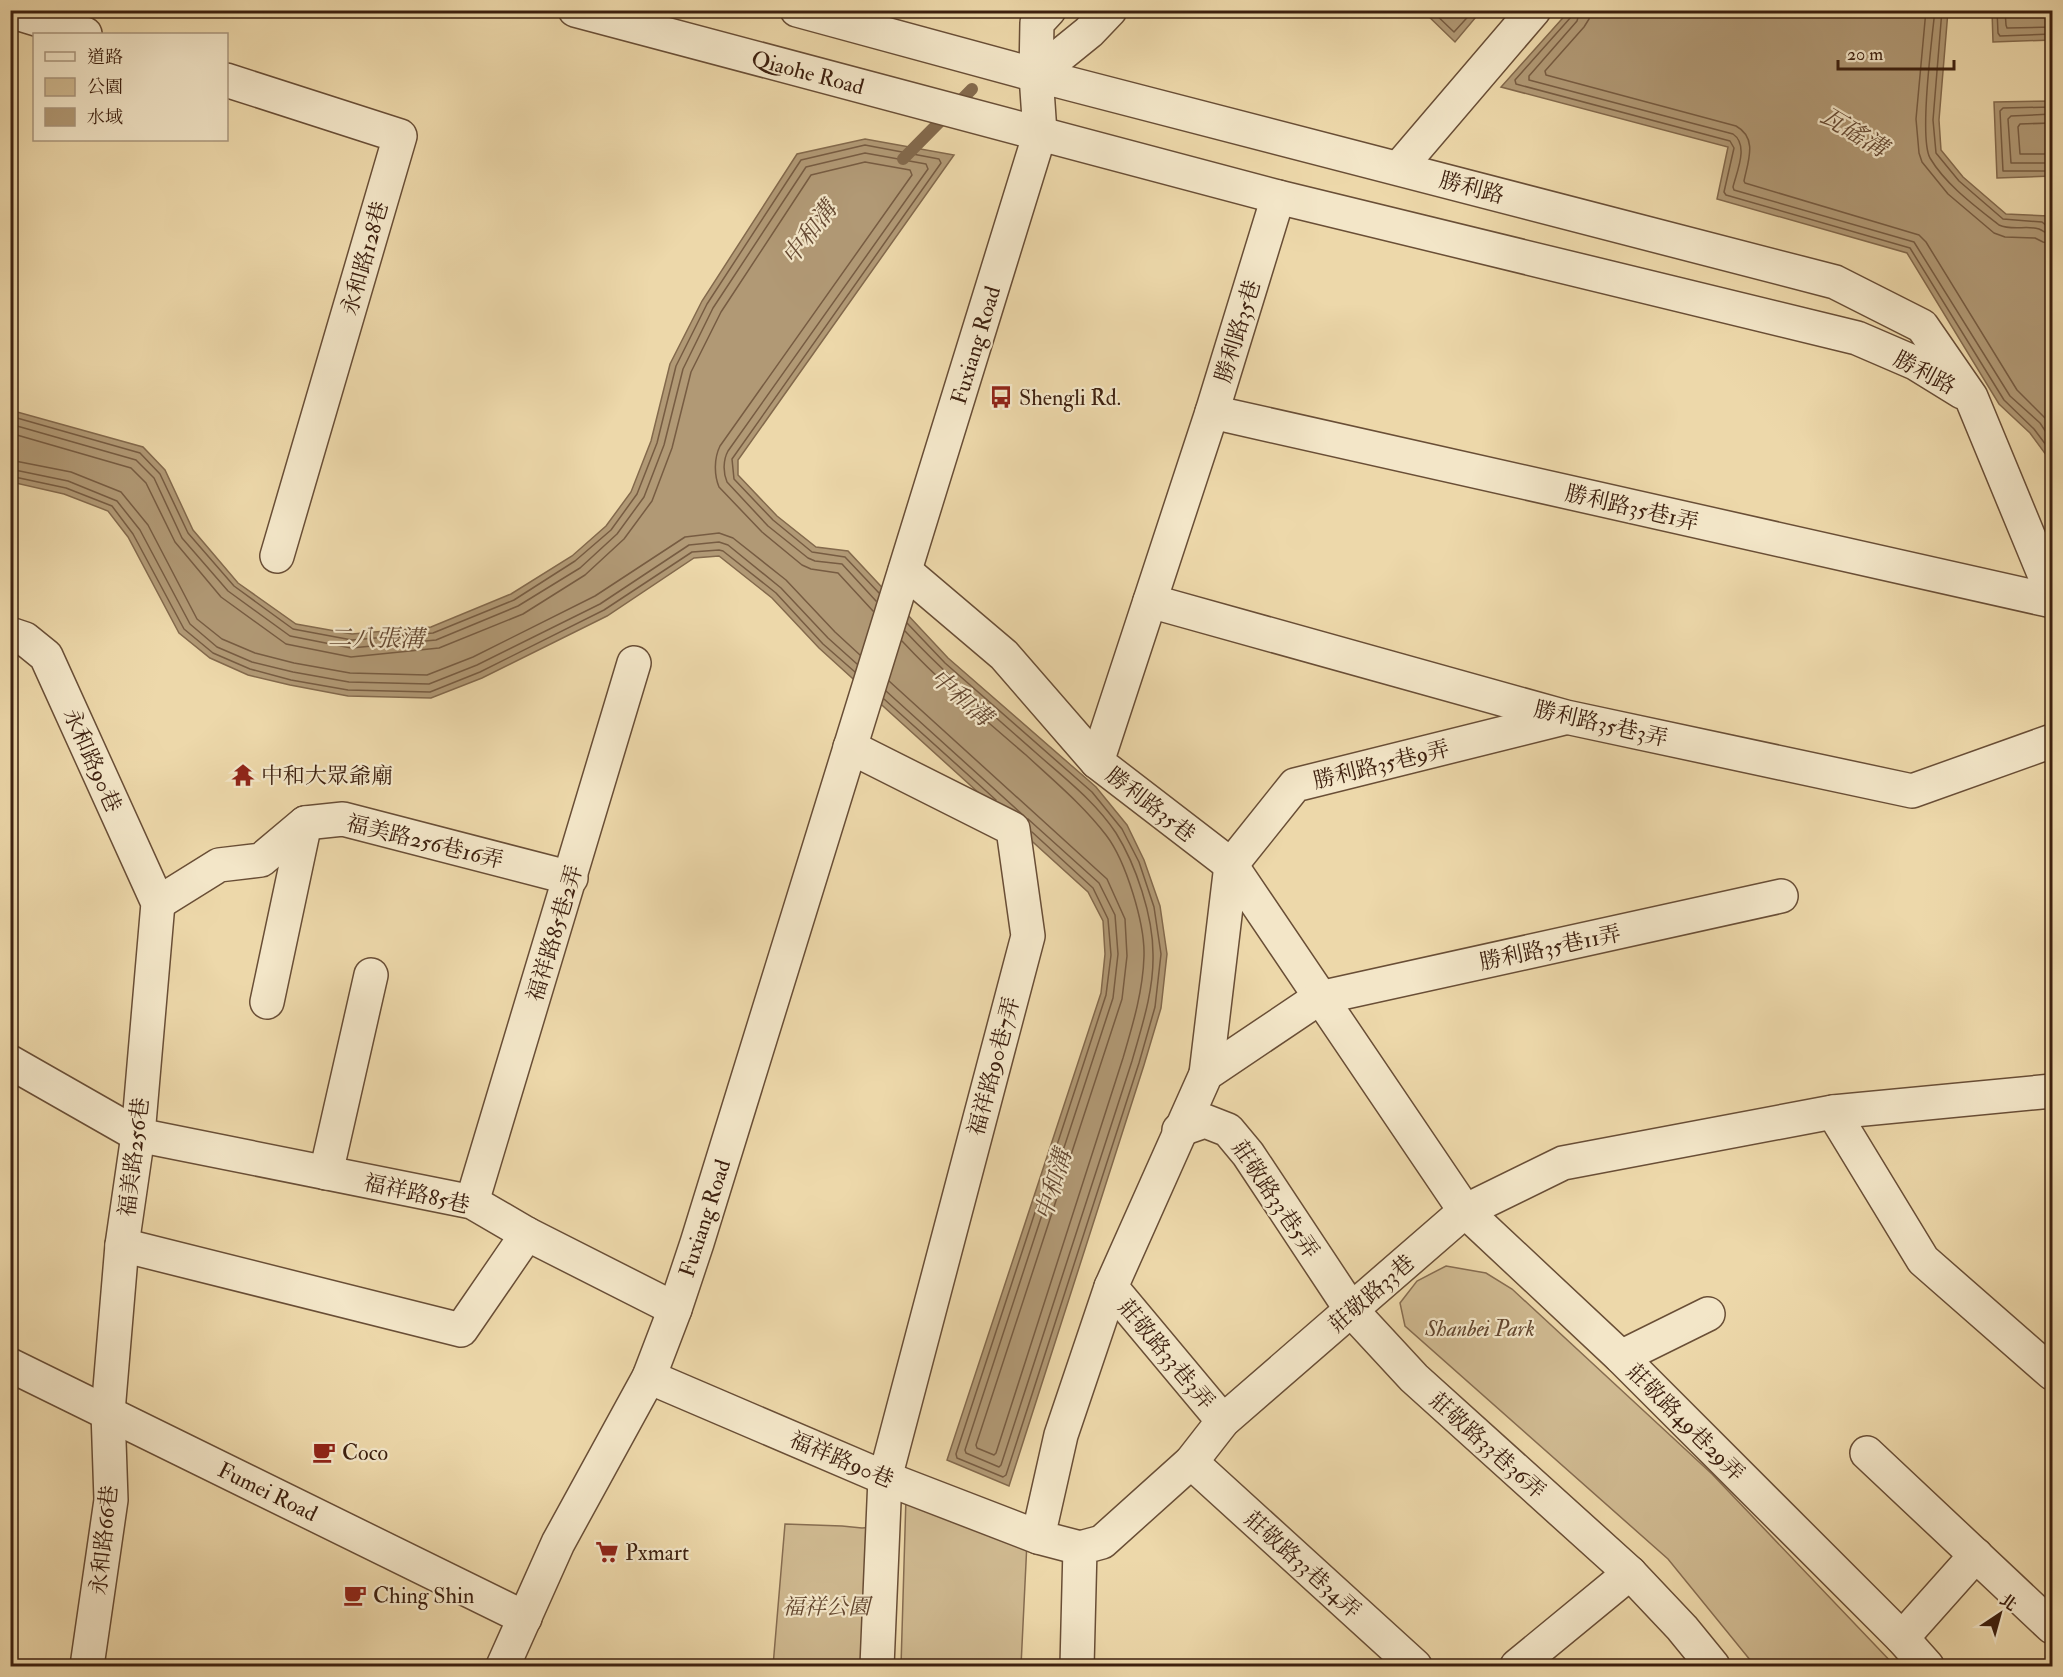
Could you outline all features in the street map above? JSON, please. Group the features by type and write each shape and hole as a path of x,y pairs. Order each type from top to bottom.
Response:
{"street":[{"name":"Qiaohe Road","path":"575,10 1040,133"},
{"path":"798,10 1036,75 1089,32 1110,10"},
{"name":"Fuxiang Road","path":"503,1666 558,1543 649,1377 675,1309 1040,133 1036,75 1037,23 1049,10"},
{"path":"1399,168 1534,10"},
{"path":"10,11 82,33"},
{"name":"勝利路","path":"1036,75 1835,282 1922,326 1971,397"},
{"name":"永和路128巷","path":"228,81 400,136 277,556"},
{"name":"勝利路","path":"1040,133 1278,197 1857,338 1915,363 1971,397"},
{"name":"勝利路35巷","path":"1278,197 1212,412 1097,762 1231,865 1465,1211"},
{"path":"1971,397 2052,593"},
{"name":"勝利路35巷1弄","path":"1212,412 2052,601"},
{"path":"905,571 1004,655 1097,762"},
{"name":"勝利路35巷3弄","path":"1150,601 1566,717 1912,791 2052,741"},
{"name":"永和路90巷","path":"10,634 25,639 46,656 158,903"},
{"name":"福祥路85巷2弄","path":"472,1202 634,663"},
{"name":"勝利路35巷9弄","path":"1231,865 1295,785 1566,717"},
{"name":"福祥路90巷7弄","path":"850,747 1013,829 1028,936 885,1478"},
{"name":"福美路256巷16弄","path":"305,823 343,819 571,878"},
{"path":"158,903 219,865 261,860 305,823"},
{"path":"267,1002 305,823"},
{"path":"1038,1537 1061,1435 1111,1287 1179,1130 1206,1074 1231,865"},
{"name":"勝利路35巷11弄","path":"1319,998 1781,896"},
{"name":"福美路256巷","path":"108,1412 122,1245 138,1135 158,903"},
{"path":"326,1173 371,975"},
{"path":"1206,1074 1319,998"},
{"name":"福祥路85巷","path":"10,1062 138,1135 472,1202 527,1234 675,1309"},
{"name":"莊敬路33巷","path":"1080,1548 1102,1542 1191,1462 1223,1421 1465,1211 1563,1163 1833,1112 2052,1091"},
{"path":"1833,1112 1923,1260 2052,1373"},
{"name":"莊敬路33巷5弄","path":"1179,1130 1205,1121 1228,1130 1248,1154 1352,1311"},
{"name":"莊敬路49巷29弄","path":"1465,1211 1621,1357 1902,1638 1927,1666"},
{"path":"122,1245 461,1330 527,1234"},
{"name":"莊敬路33巷3弄","path":"1111,1287 1223,1421"},
{"name":"莊敬路33巷36弄","path":"1352,1311 1414,1378 1630,1573"},
{"path":"1621,1357 1708,1314"},
{"name":"Fumei Road","path":"10,1365 525,1618"},
{"name":"福祥路90巷","path":"649,1377 885,1478 1038,1537 1080,1548"},
{"name":"永和路66巷","path":"87,1666 111,1500 108,1412"},
{"path":"1867,1453 2052,1627"},
{"name":"莊敬路33巷34弄","path":"1191,1462 1415,1666"},
{"path":"877,1666 885,1478"},
{"path":"1077,1666 1080,1548"},
{"path":"1902,1638 1976,1555"},
{"path":"1517,1666 1630,1573 1682,1628 1713,1666"}],"green space":[{"name":"Shanbei Park","path":"1446,1266 1486,1273 1512,1289 1712,1474 1895,1666 1755,1666 1668,1559 1405,1326 1400,1303 1417,1281"},
{"path":"906,1497 1027,1542 1021,1666 901,1666"},
{"name":"福祥公園","path":"785,1524 875,1527 874,1666 773,1666"}],"water":[{"path":"1423,11 1481,11 1455,42"},
{"name":"瓦磘溝","path":"1569,11 1948,11 1939,120 1941,150 1963,177 2006,214 2048,216 2052,230 2052,463 2030,433 1999,404 1907,253 1717,199 1728,147 1501,87"},
{"path":"1992,11 2052,11 2052,40 1993,42"},
{"path":"2052,101 2052,176 1997,178 1994,102"},
{"name":"二八張溝","path":"865,139 954,155 738,460 738,475 777,516 816,547 848,551 948,658 1096,787 1127,825 1144,860 1160,906 1167,954 1161,1008 1009,1486 947,1460 1101,993 1105,954 1103,921 1088,892 819,648 772,598 719,556 694,558 607,616 482,678 431,698 348,696 248,675 210,658 179,633 128,537 108,511 64,494 11,482 10,410 143,447 165,470 193,530 238,583 296,624 352,634 431,627 511,594 572,556 606,526 631,492 651,441 670,364 702,301 797,154"}],"waterway":[{"name":"中和溝","path":"903,159 972,89"}],"place":[{"name":"Shengli Rd.","path":"1001,397"},
{"name":"中和大眾爺廟","path":"243,775"},
{"name":"Coco","path":"324,1452"},
{"name":"Pxmart","path":"607,1552"},
{"name":"Ching Shin","path":"355,1595"}]}
